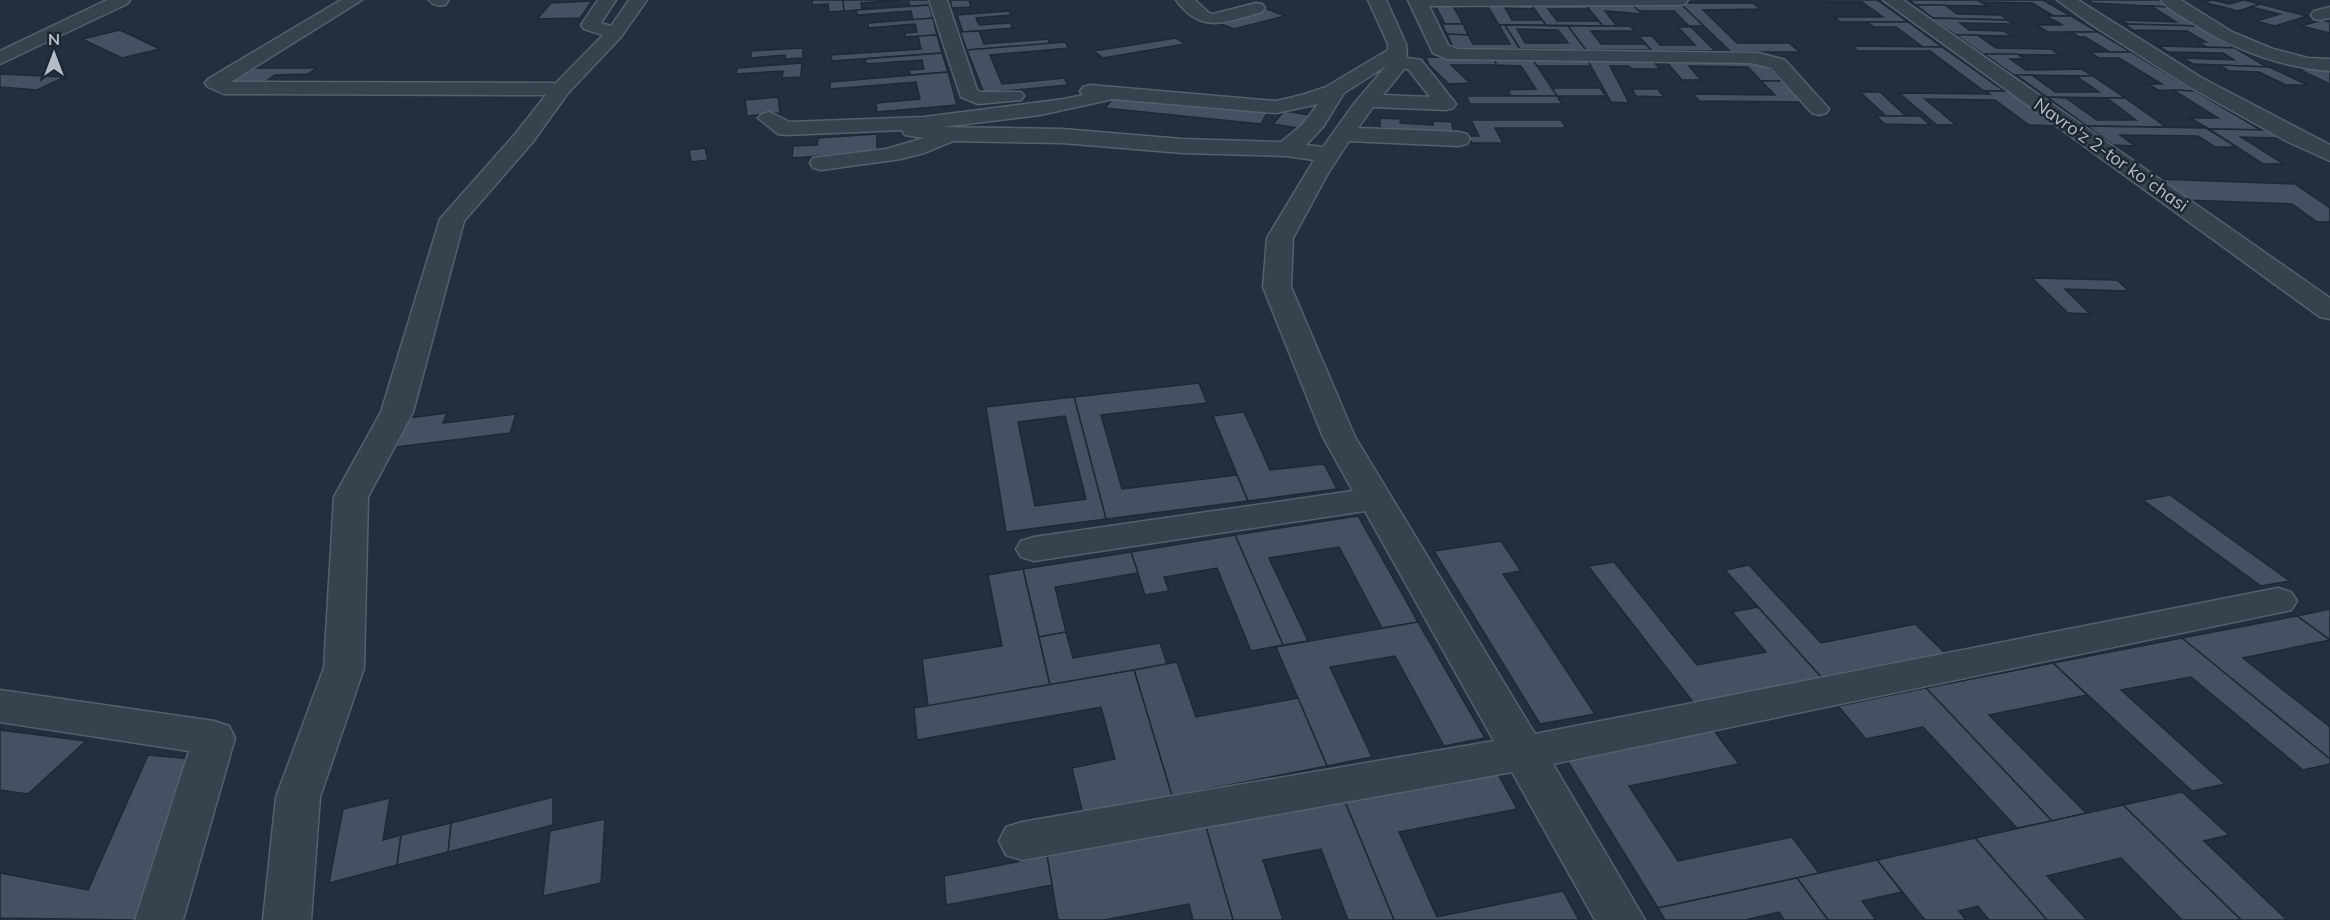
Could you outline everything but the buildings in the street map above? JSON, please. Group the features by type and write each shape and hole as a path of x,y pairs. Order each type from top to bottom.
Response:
{"street":[{"path":"0,58 122,0"},
{"path":"353,0 215,83 224,88 561,89"},
{"path":"607,0 590,25 615,33"},
{"path":"287,920 298,797 344,668 351,497 397,412 453,219 524,138 561,89 615,33 638,0"},
{"path":"938,0 968,93 978,98 1074,91 1253,107 1276,107 1305,101 1336,89 1374,64 1398,57 1454,55 1752,57 1778,64 1819,109"},
{"path":"1185,0 1203,17 1213,19 1256,8"},
{"path":"1377,0 1397,44 1398,57 1392,73 1367,101 1336,144 1280,238 1277,287 1339,437 1373,499 1621,920"},
{"path":"1454,55 1440,49 1417,0 1678,0"},
{"path":"1892,0 2330,310"},
{"path":"2066,0 2147,55 2221,99 2264,123 2330,154"},
{"path":"2170,0 2221,33 2271,55 2298,63 2330,65"},
{"path":"1367,101 1446,104 1414,64 1398,57"},
{"path":"1286,149 1300,141 1322,118 1336,89"},
{"path":"1112,93 1090,100 1034,110 917,124 914,130 949,134 1062,136 1182,146 1286,149 1336,144 1459,139"},
{"path":"769,118 786,129 924,123"},
{"path":"821,163 888,157 928,145 949,134"},
{"path":"1034,549 1373,499"},
{"path":"1022,841 1523,753 2278,601"},
{"path":"0,706 214,738 159,920"}]}
